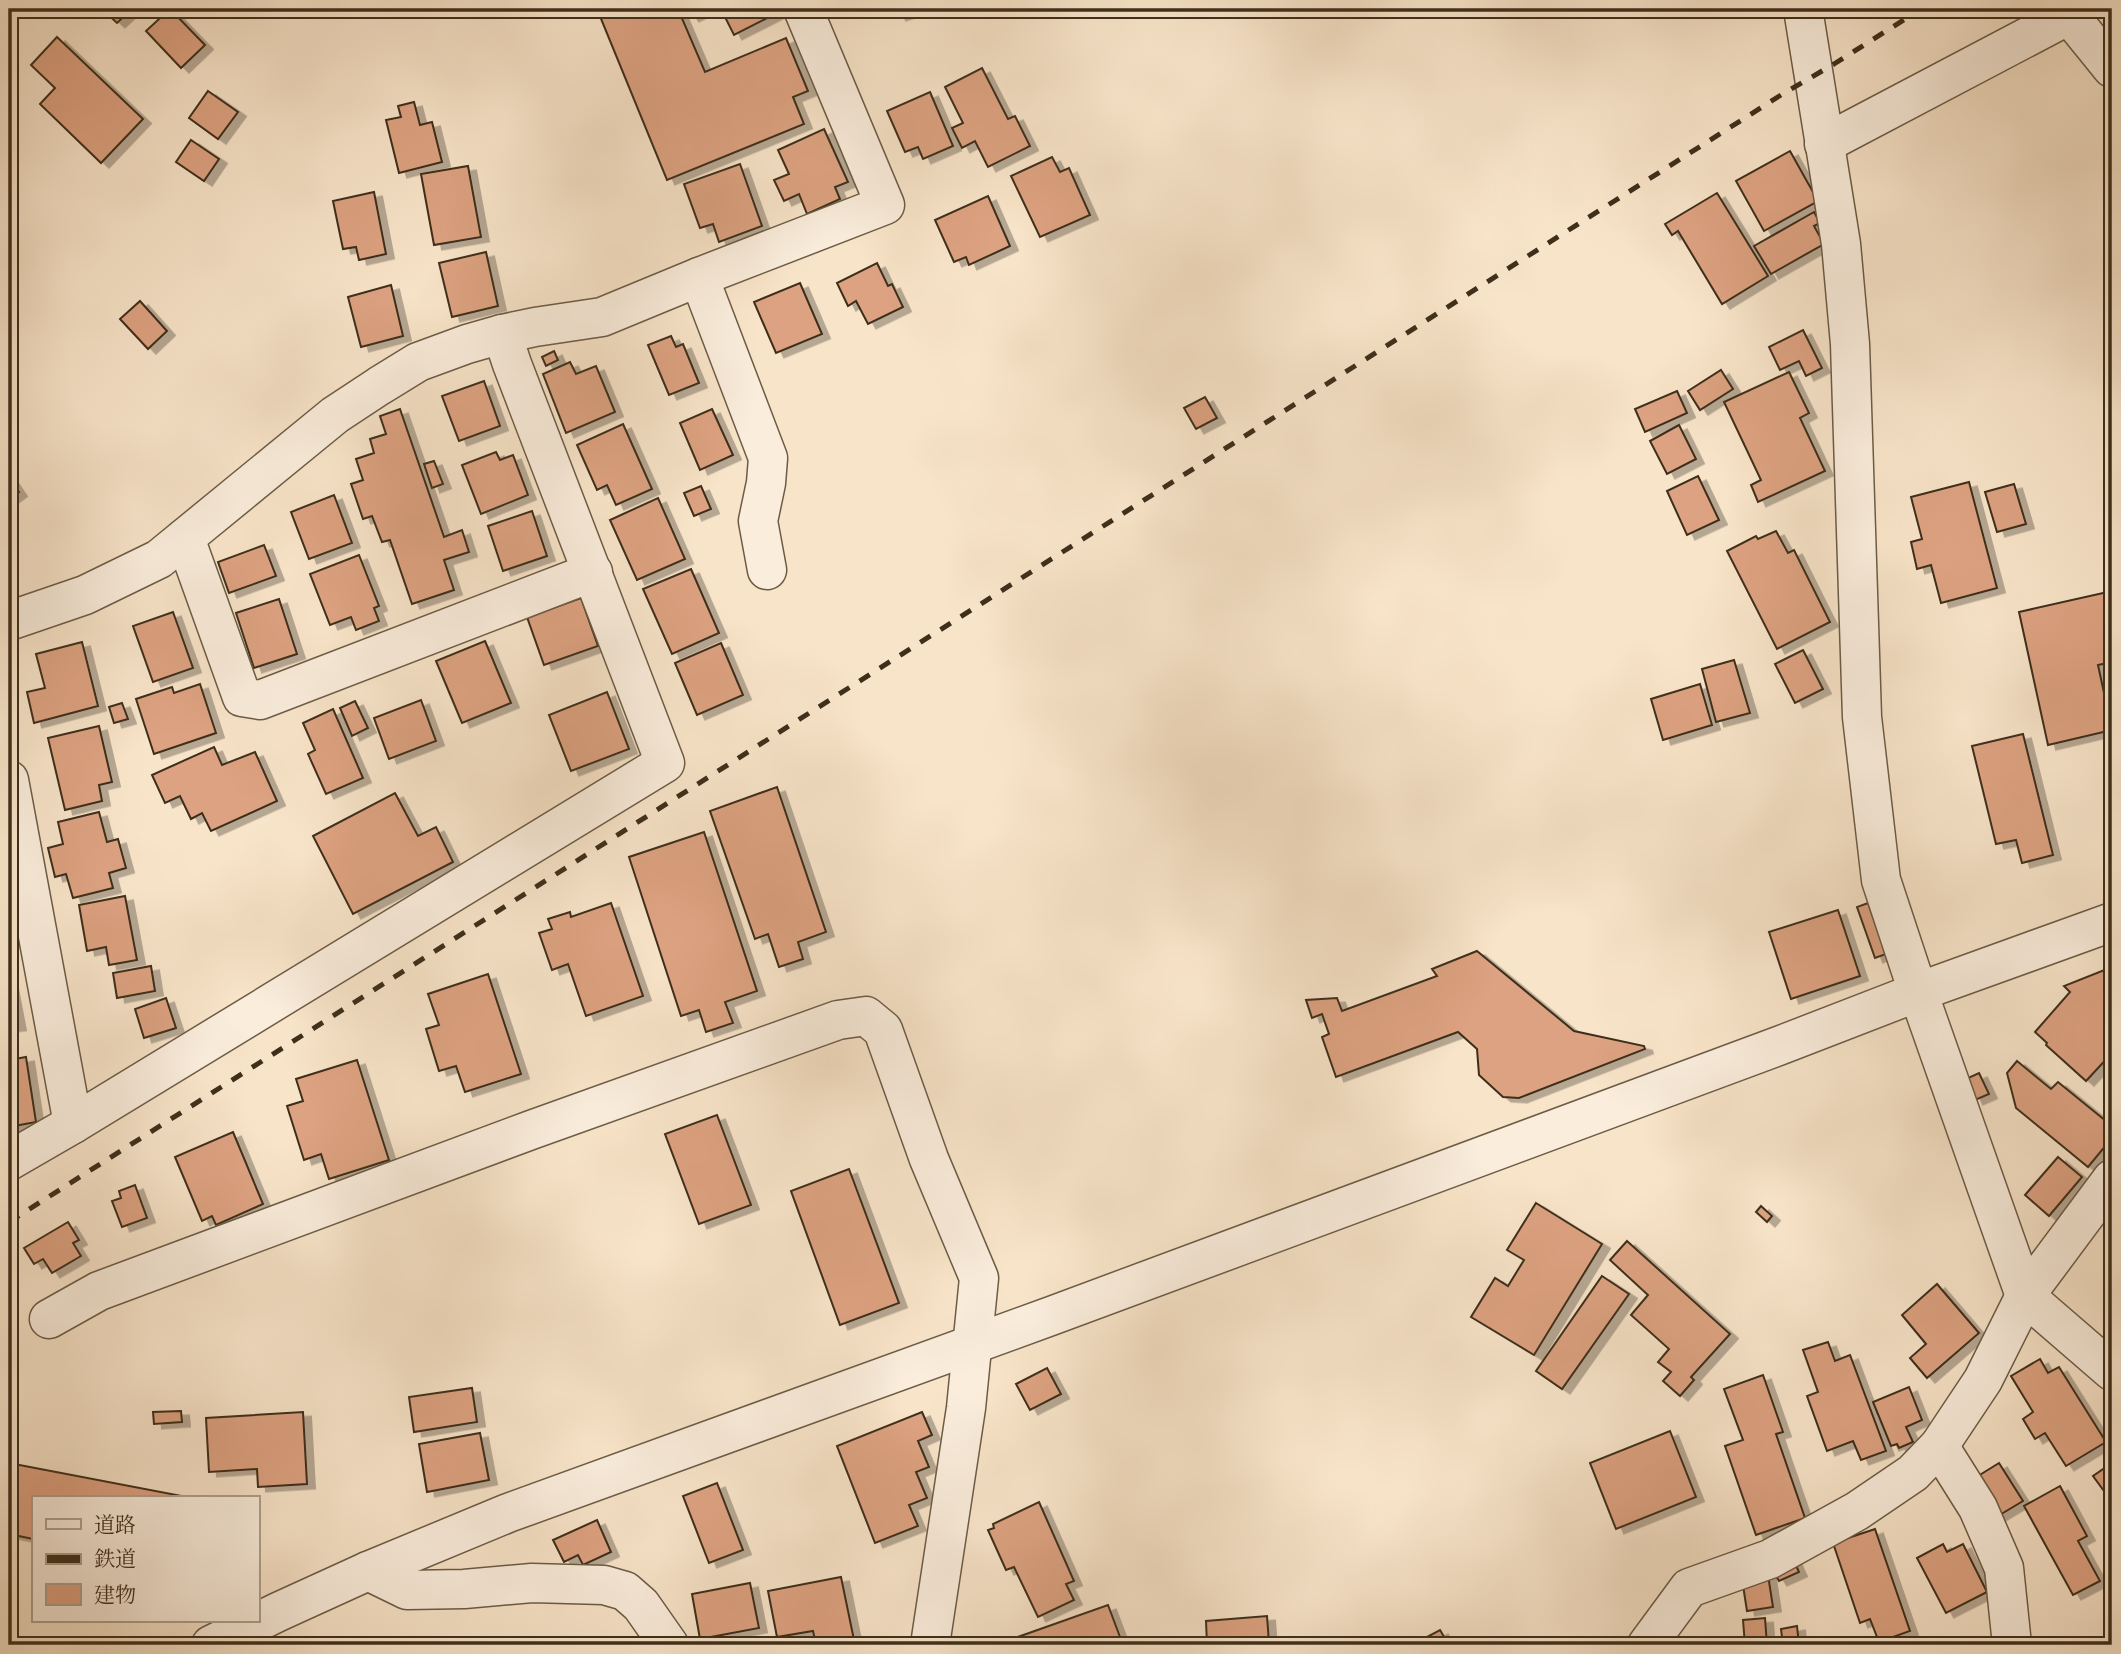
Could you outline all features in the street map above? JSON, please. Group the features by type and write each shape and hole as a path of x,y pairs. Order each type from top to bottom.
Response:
{"street":[{"path":"9,621 85,595 159,559 335,415 418,362 502,334 602,317 885,205 803,9"},
{"path":"1803,9 1841,244 1850,345 1862,717 1881,880 2025,1296 2112,1371"},
{"path":"1824,144 2068,15 2112,68"},
{"path":"699,277 768,458 758,521 767,570"},
{"path":"9,1161 665,763 502,334"},
{"path":"185,538 242,697 260,700 593,572"},
{"path":"9,780 73,1124"},
{"path":"216,1644 369,1571 508,1513 2112,922"},
{"path":"49,1319 99,1291 608,1102 838,1020 866,1016 883,1030 929,1159 979,1278 966,1408 930,1645"},
{"path":"1647,1645 1689,1588 1770,1559 1857,1511 1913,1474 1939,1446 1983,1380 2025,1296 2112,1179"},
{"path":"1939,1446 1978,1508 2004,1568 2012,1645"},
{"path":"369,1571 407,1590 464,1589 532,1583 604,1585 625,1591 641,1605 669,1645"}],"building":[{"path":"102,9 132,9 117,23"},
{"path":"170,9 205,45 181,68 146,31"},
{"path":"597,9 678,9 705,72 786,38 808,91 793,97 804,124 667,180"},
{"path":"686,9 707,9 691,17"},
{"path":"721,9 773,9 775,14 734,35"},
{"path":"895,9 919,9 898,16"},
{"path":"57,37 143,119 101,163 40,104 55,88 31,65"},
{"path":"982,68 1008,119 1015,116 1030,146 988,167 975,141 962,148 952,128 963,123 945,87"},
{"path":"208,91 238,112 218,139 189,118"},
{"path":"930,92 953,146 923,159 918,147 905,152 887,111"},
{"path":"414,102 420,125 432,122 442,162 399,173 386,120 401,117 398,106"},
{"path":"824,129 848,182 835,187 840,199 807,214 799,194 784,201 774,180 789,174 778,150"},
{"path":"191,140 219,159 204,181 176,162"},
{"path":"1790,151 1818,201 1764,231 1736,181"},
{"path":"1052,157 1060,172 1069,168 1090,215 1040,237 1011,176"},
{"path":"740,164 762,226 719,242 713,224 700,228 684,184"},
{"path":"468,166 481,237 434,245 421,174"},
{"path":"374,192 386,254 359,260 356,247 343,249 333,201"},
{"path":"1717,193 1768,276 1722,304 1678,231 1672,235 1665,224"},
{"path":"988,196 1010,246 969,265 966,257 954,262 935,220"},
{"path":"1814,212 1820,223 1814,226 1824,244 1771,274 1754,246"},
{"path":"486,252 498,306 452,317 439,263"},
{"path":"877,263 888,286 892,284 903,307 868,324 856,301 848,306 837,283"},
{"path":"800,283 822,334 776,353 754,302"},
{"path":"391,285 403,336 361,347 348,297"},
{"path":"140,301 167,331 148,349 120,319"},
{"path":"1803,330 1822,368 1806,376 1799,361 1780,370 1769,347"},
{"path":"671,336 676,347 683,344 699,383 669,395 648,345"},
{"path":"554,351 558,360 546,366 542,357"},
{"path":"570,362 576,374 596,366 615,412 566,433 543,374"},
{"path":"1721,370 1733,389 1700,410 1688,391"},
{"path":"1789,372 1809,413 1800,418 1825,471 1758,502 1751,485 1761,480 1724,402"},
{"path":"484,381 500,426 459,441 442,396"},
{"path":"1677,391 1687,413 1645,432 1635,409"},
{"path":"1205,397 1217,418 1196,429 1184,408"},
{"path":"400,409 444,537 462,530 469,552 444,560 454,590 412,604 390,540 382,542 372,516 363,519 351,484 363,480 356,459 374,453 370,439 386,434 380,416"},
{"path":"712,409 733,455 700,470 680,423"},
{"path":"623,424 652,489 616,505 607,485 597,490 577,445"},
{"path":"1679,425 1696,459 1667,474 1650,441"},
{"path":"496,452 500,460 513,455 528,495 481,514 462,465"},
{"path":"434,461 443,484 432,488 424,464"},
{"path":"1698,476 1719,520 1687,535 1667,491"},
{"path":"9,477 19,492 9,499"},
{"path":"1969,482 1997,588 1941,603 1931,565 1917,569 1911,542 1922,539 1911,497"},
{"path":"2014,484 2026,524 1997,532 1985,492"},
{"path":"701,486 711,509 694,516 684,493"},
{"path":"334,495 352,543 309,559 291,512"},
{"path":"658,498 685,559 637,580 610,520"},
{"path":"532,511 547,556 503,571 488,526"},
{"path":"1776,531 1788,553 1794,550 1830,622 1777,649 1727,551 1756,536 1758,539"},
{"path":"264,545 276,576 229,593 218,562"},
{"path":"359,555 379,606 374,608 379,621 356,630 351,617 330,625 310,574"},
{"path":"691,569 719,633 672,654 643,589"},
{"path":"2112,591 2112,662 2098,665 2112,730 2048,745 2019,612"},
{"path":"581,598 598,646 544,665 527,617"},
{"path":"279,599 297,654 254,668 236,613"},
{"path":"173,612 193,668 153,682 133,626"},
{"path":"485,641 511,703 462,723 436,661"},
{"path":"82,642 98,706 34,723 27,692 45,688 36,654"},
{"path":"721,643 743,695 697,715 675,663"},
{"path":"1803,650 1823,689 1795,703 1775,664"},
{"path":"1734,660 1750,713 1716,722 1702,669"},
{"path":"200,684 216,733 154,754 136,699 172,687 174,693"},
{"path":"1700,684 1712,725 1663,740 1651,699"},
{"path":"607,692 629,749 571,771 549,715"},
{"path":"421,700 436,741 389,759 374,718"},
{"path":"355,701 368,728 352,736 340,708"},
{"path":"122,703 128,719 114,723 109,707"},
{"path":"333,709 363,778 326,794 308,754 315,750 303,723"},
{"path":"99,726 112,782 99,785 102,801 65,810 48,738"},
{"path":"2023,734 2053,855 2022,863 2016,840 1996,844 1972,746"},
{"path":"214,747 222,765 255,752 277,801 211,831 202,813 191,819 180,796 165,803 152,775"},
{"path":"777,787 826,932 798,942 803,959 779,967 768,934 755,939 710,811"},
{"path":"395,793 418,836 436,827 453,862 353,914 313,836"},
{"path":"99,812 107,842 118,839 126,868 109,873 113,888 73,898 66,874 55,877 48,848 63,844 58,822"},
{"path":"704,832 757,991 725,1002 733,1023 706,1032 699,1010 681,1016 629,857"},
{"path":"125,896 137,960 109,965 106,947 87,951 79,905"},
{"path":"611,903 643,996 586,1016 568,964 552,970 539,933 552,929 548,919 570,912 571,917"},
{"path":"1868,903 1886,954 1875,958 1857,907"},
{"path":"1838,910 1860,976 1791,999 1769,932"},
{"path":"1477,951 1574,1031 1644,1046 1645,1049 1519,1098 1503,1097 1479,1075 1477,1049 1458,1032 1336,1077 1322,1037 1329,1034 1322,1014 1312,1018 1306,1000 1337,998 1342,1011 1437,976 1432,969"},
{"path":"151,966 155,991 117,998 113,973"},
{"path":"2112,967 2112,1053 2086,1081 2035,1032 2070,992 2064,986"},
{"path":"488,974 521,1074 465,1092 456,1066 439,1071 426,1029 439,1025 428,994"},
{"path":"9,979 18,1026 9,1027"},
{"path":"166,998 176,1028 144,1038 135,1009"},
{"path":"26,1057 36,1122 9,1127 9,1060"},
{"path":"357,1060 389,1160 329,1179 321,1154 304,1160 287,1106 303,1101 296,1079"},
{"path":"2017,1061 2051,1089 2058,1082 2112,1126 2112,1138 2088,1167 2016,1108 2007,1073"},
{"path":"1979,1073 1989,1094 1975,1100 1966,1079"},
{"path":"717,1115 751,1205 699,1224 665,1134"},
{"path":"233,1132 263,1204 216,1225 212,1216 202,1221 175,1157"},
{"path":"2058,1157 2082,1177 2049,1216 2025,1195"},
{"path":"849,1169 899,1303 840,1325 791,1191"},
{"path":"135,1185 147,1218 122,1227 112,1201 121,1198 119,1191"},
{"path":"1536,1203 1602,1244 1534,1355 1471,1317 1495,1278 1508,1286 1524,1260 1507,1250"},
{"path":"1761,1206 1772,1216 1767,1222 1756,1212"},
{"path":"68,1222 79,1240 73,1243 81,1256 52,1273 43,1259 34,1264 24,1248"},
{"path":"1627,1241 1730,1334 1691,1377 1694,1380 1680,1396 1663,1381 1671,1372 1658,1362 1669,1349 1631,1315 1648,1295 1610,1260"},
{"path":"1602,1276 1629,1294 1562,1389 1536,1371"},
{"path":"1937,1284 1979,1333 1927,1378 1910,1358 1926,1344 1902,1315"},
{"path":"1828,1342 1835,1361 1850,1355 1886,1451 1861,1460 1853,1441 1827,1451 1807,1396 1818,1392 1803,1350"},
{"path":"2040,1359 2048,1373 2059,1367 2106,1442 2066,1466 2045,1433 2035,1439 2023,1419 2033,1412 2011,1376"},
{"path":"1047,1368 1061,1394 1030,1410 1016,1384"},
{"path":"1763,1375 1783,1432 1776,1434 1805,1518 1756,1535 1725,1446 1743,1440 1724,1389"},
{"path":"1909,1387 1922,1420 1906,1427 1913,1442 1899,1448 1897,1444 1891,1446 1873,1402"},
{"path":"472,1388 477,1422 414,1432 409,1397"},
{"path":"181,1411 182,1422 154,1424 153,1412"},
{"path":"303,1412 307,1484 258,1487 257,1469 209,1472 206,1418"},
{"path":"922,1412 932,1435 918,1441 929,1467 916,1472 927,1498 909,1505 918,1526 875,1543 837,1446"},
{"path":"1670,1431 1696,1497 1616,1529 1590,1463"},
{"path":"480,1433 489,1480 427,1492 419,1444"},
{"path":"9,1463 182,1496 32,1496 32,1539 9,1534"},
{"path":"1999,1463 2023,1501 1993,1519 1970,1481"},
{"path":"2112,1463 2112,1502 2093,1476"},
{"path":"717,1483 743,1550 709,1563 683,1496"},
{"path":"2060,1486 2087,1536 2078,1541 2100,1581 2073,1595 2024,1506"},
{"path":"1039,1502 1074,1581 1066,1584 1074,1600 1038,1617 1014,1567 1006,1570 988,1530 994,1528 993,1524"},
{"path":"597,1520 611,1552 583,1565 578,1555 564,1562 553,1540"},
{"path":"1875,1529 1910,1631 1879,1642 1870,1619 1860,1623 1833,1543"},
{"path":"1943,1544 1947,1552 1963,1544 1987,1592 1946,1613 1917,1558"},
{"path":"1793,1559 1799,1572 1779,1581 1772,1569"},
{"path":"1768,1575 1773,1607 1747,1611 1742,1579"},
{"path":"841,1577 854,1640 816,1645 813,1631 777,1637 768,1591"},
{"path":"750,1583 759,1628 700,1639 692,1594"},
{"path":"1108,1605 1123,1645 1017,1645 1015,1638"},
{"path":"1267,1616 1269,1643 1207,1645 1206,1621"},
{"path":"1765,1618 1767,1645 1745,1645 1743,1620"},
{"path":"1797,1626 1799,1645 1783,1645 1781,1629"},
{"path":"1440,1630 1449,1645 1412,1645"}],"railway":[{"path":"9,1222 1781,95 1921,9"}]}
